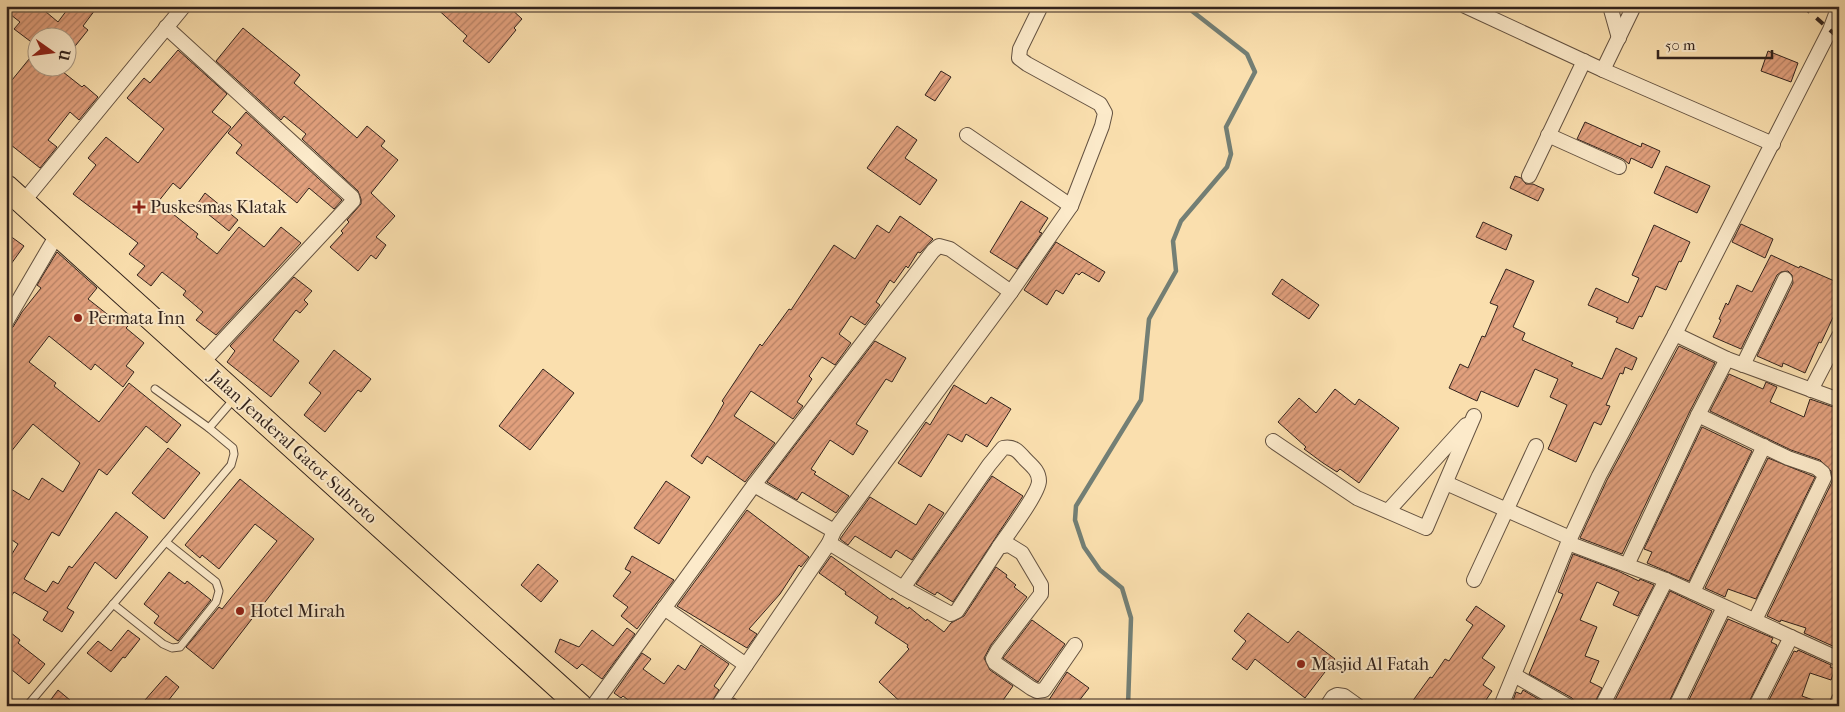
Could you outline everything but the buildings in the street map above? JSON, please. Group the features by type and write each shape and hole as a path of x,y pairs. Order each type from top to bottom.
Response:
{"highway":[{"name":"Jalan Jenderal Gatot Subroto","path":"14,195 580,706"}],"street":[{"path":"14,195 184,6"},
{"path":"718,706 832,537 1012,292 1070,206 1105,114 1100,104 1026,64 1019,58 1020,49 1041,6"},
{"path":"1465,6 1603,70 1773,144"},
{"path":"1610,6 1619,38"},
{"path":"1603,70 1634,6"},
{"path":"1501,706 1569,540 1599,476 1773,144 1830,30 1839,6"},
{"path":"166,27 352,197 353,201 202,363"},
{"path":"1529,176 1584,61"},
{"path":"1548,135 1619,167"},
{"path":"968,136 1070,206"},
{"path":"6,322 58,233"},
{"path":"593,706 754,485 938,246 950,249 1012,292"},
{"path":"1743,365 1785,278"},
{"path":"1675,334 1727,359 1839,400"},
{"path":"1812,390 1839,336"},
{"path":"1627,566 1727,359"},
{"path":"1273,441 1357,498 1426,528 1474,416 1388,511"},
{"path":"1698,416 1788,458 1817,468 1823,473 1824,478 1755,620"},
{"path":"1474,580 1536,446"},
{"path":"1693,592 1764,446"},
{"path":"754,485 832,537 903,588 952,614 957,611 1040,483 1038,472 1017,450 1009,447 1003,448 989,465 903,588"},
{"path":"1446,483 1627,566 1666,580 1839,659"},
{"path":"999,547 1009,545 1022,553 1041,585 1041,594 998,650 993,659 995,663 1031,688 1037,691 1044,690 1075,645"},
{"path":"1602,706 1666,580"},
{"path":"1676,706 1724,607"},
{"path":"664,608 746,665"},
{"path":"1756,706 1791,636"},
{"path":"1514,676 1568,706"},
{"path":"1327,706 1337,695 1344,696 1358,706"},
{"path":"1836,706 1839,700"}],"lane":[{"path":"27,706 231,465 234,454 233,448 155,389"},
{"path":"209,428 236,396"},
{"path":"113,604 163,644 172,648 180,647 216,602 219,591 216,582 166,542"}],"waterway":[{"path":"1128,706 1131,618 1122,588 1100,570 1084,547 1075,520 1076,506 1141,400 1149,319 1176,271 1173,241 1181,221 1227,167 1231,154 1226,127 1255,72 1247,54 1192,11 1190,6"}],"railway":[{"path":"1803,6 1839,38"}],"place":[{"name":"Puskesmas Klatak","path":"139,207"},
{"name":"Permata Inn","path":"78,318"},
{"name":"Hotel Mirah","path":"240,611"},
{"name":"Masjid Al Fatah","path":"1301,664"}]}
